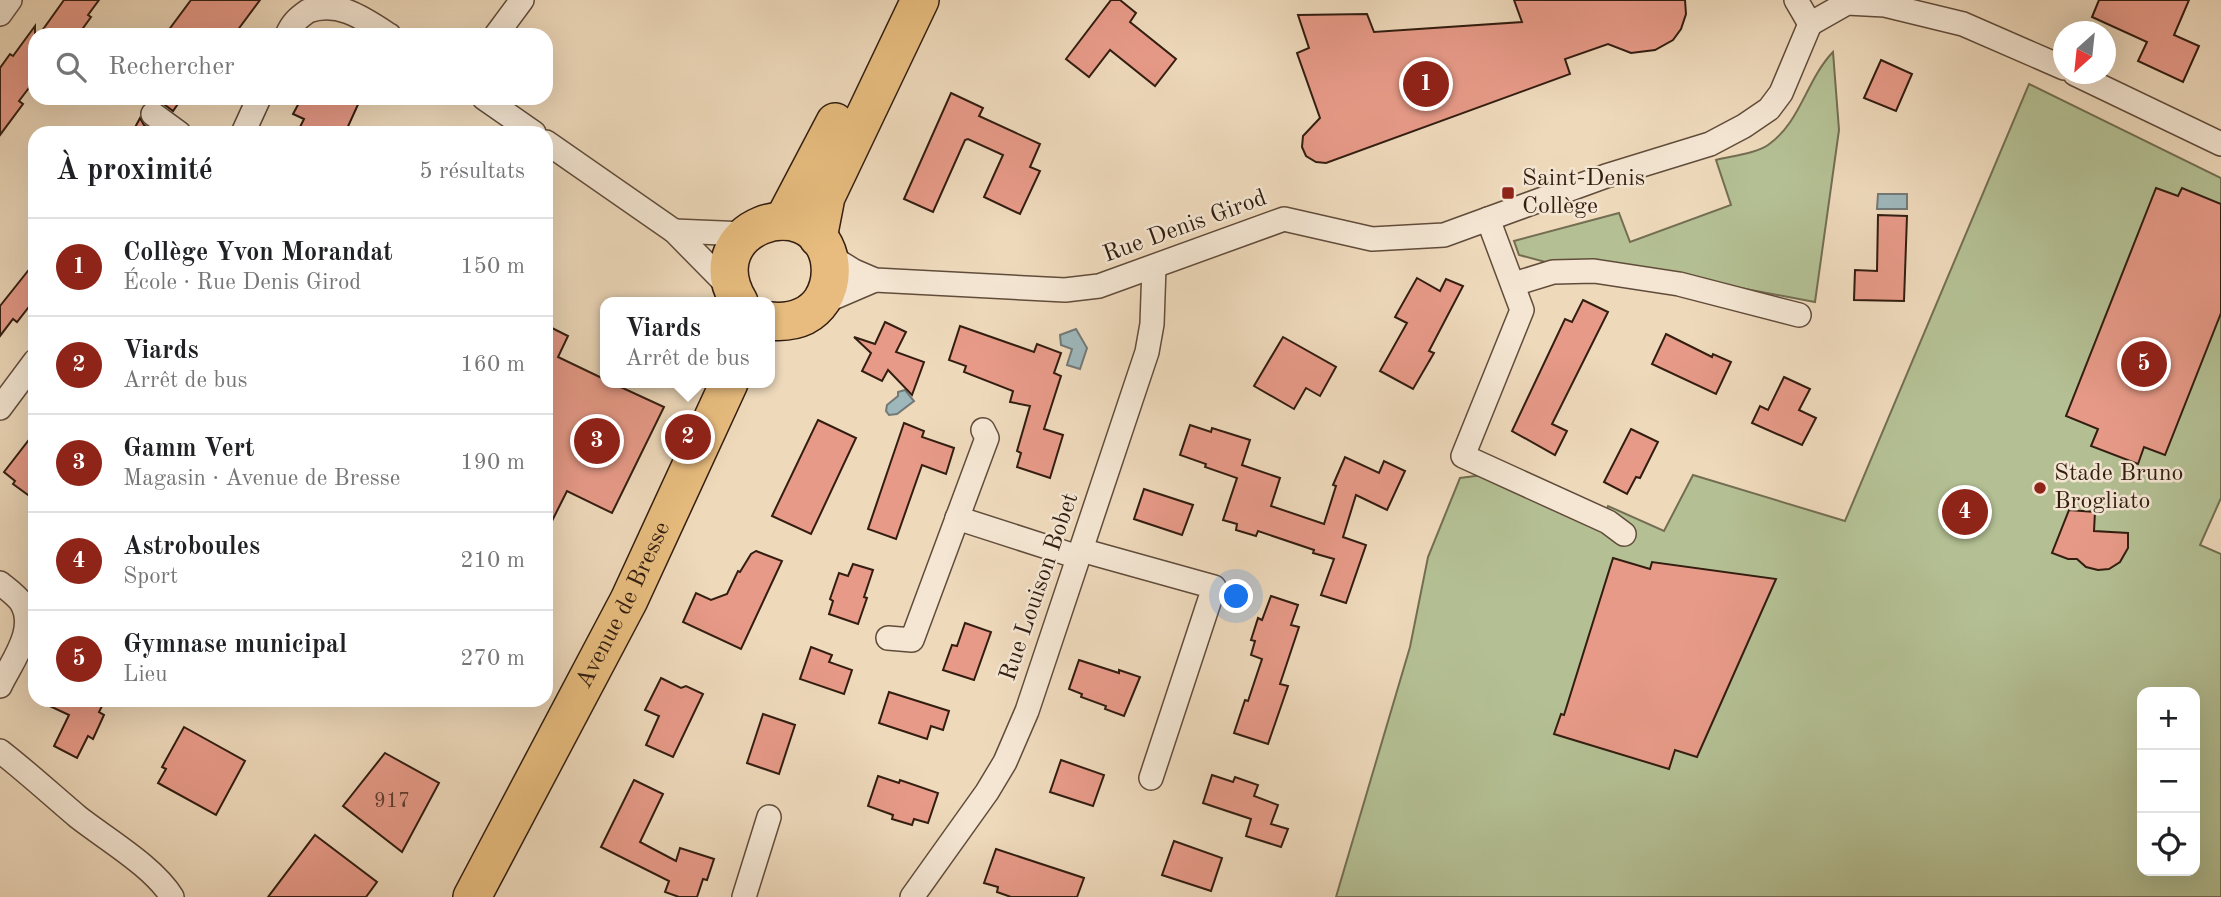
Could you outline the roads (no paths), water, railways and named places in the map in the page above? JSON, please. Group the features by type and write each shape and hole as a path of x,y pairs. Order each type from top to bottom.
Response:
{"main road":[{"path":"783,221 898,0"},
{"path":"775,321 798,320 819,304 830,281 823,246 826,197 920,0"},
{"path":"736,297 729,277 730,261 736,246 746,233 770,222 783,221 808,229 823,246"},
{"name":"Avenue de Bresse","path":"472,897 623,611 727,388"}],"street":[{"path":"0,14 10,0"},
{"path":"501,28 522,0"},
{"path":"1796,0 1810,24 1841,3 1885,5 1963,24 2053,64"},
{"path":"290,28 293,22 319,3 340,2 379,28"},
{"name":"Rue Denis Girod","path":"823,246 854,271 876,280 1065,290 1099,286 1284,219 1372,239 1444,235 1606,176 1710,144 1744,126 1769,109 1781,93 1810,24"},
{"path":"2096,84 2221,144"},
{"path":"246,126 256,105"},
{"path":"494,105 524,126"},
{"path":"153,114 169,126"},
{"path":"553,147 674,231 736,297"},
{"path":"1488,219 1522,310 1463,456 1597,517 1624,534"},
{"path":"674,231 746,233"},
{"name":"Rue Louison Bobet","path":"912,897 988,792 1006,762 1027,711 1147,352 1152,324 1154,268"},
{"path":"1514,284 1553,272 1594,271 1679,284 1799,315"},
{"name":"Rue Denis Girod","path":"819,304 876,280"},
{"path":"0,408 27,388"},
{"path":"888,638 912,640 987,438 983,430"},
{"path":"957,518 1079,554 1214,587 1151,778"},
{"path":"0,583 21,601 27,617 27,632 0,685"},
{"path":"0,751 76,815 155,876 172,897"},
{"path":"749,895 769,817"}],"water":[{"path":"1878,194 1907,194 1907,209 1877,209"},
{"path":"1076,329 1087,348 1080,369 1067,365 1072,349 1061,345 1060,335"},
{"path":"905,390 914,401 897,414 889,415 886,411 887,405 898,396 898,392"}],"place":[{"name":"Collège Yvon Morandat","path":"1426,84"},
{"name":"Saint-Denis Collège","path":"1508,193"},
{"name":"Gymnase municipal","path":"2144,364"},
{"name":"Viards","path":"688,437"},
{"name":"Gamm Vert","path":"597,441"},
{"name":"Stade Bruno Brogliato","path":"2040,488"},
{"name":"Astroboules","path":"1965,512"}]}
